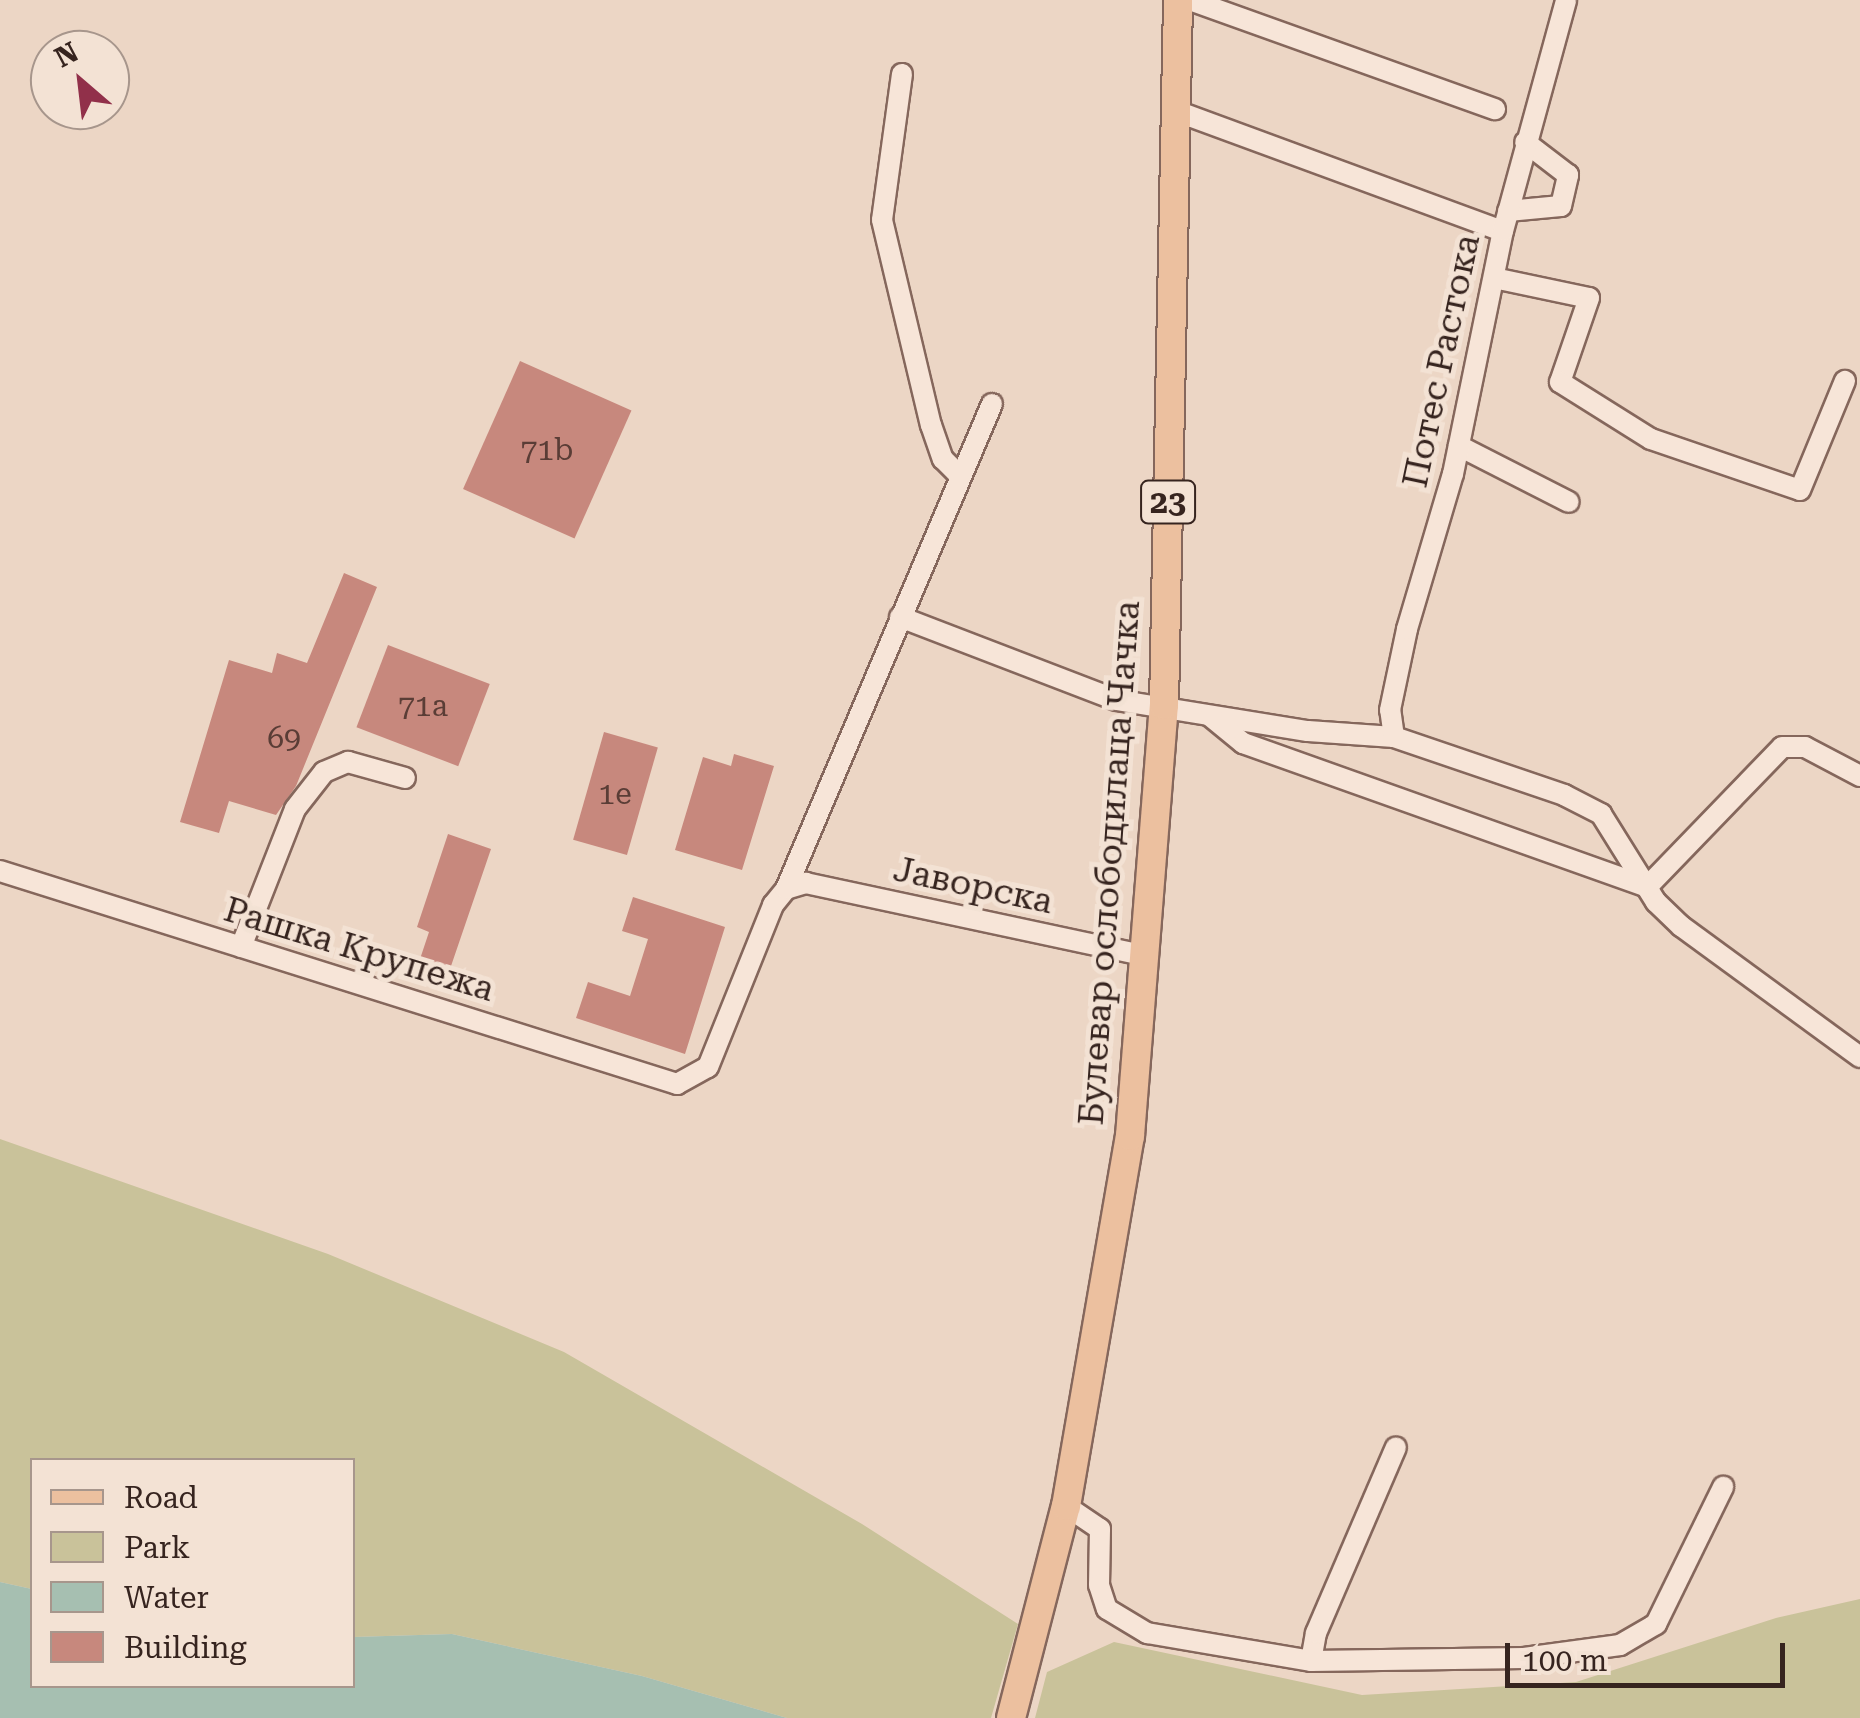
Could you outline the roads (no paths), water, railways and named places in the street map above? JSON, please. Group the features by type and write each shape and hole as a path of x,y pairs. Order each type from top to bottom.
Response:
{"main road":[{"name":"Булевар ослободилаца Чачка","path":"1011,1718 1066,1506 1121,1199 1146,956 1164,705 1178,0"}],"street":[{"path":"1190,0 1495,109"},
{"name":"Потес Растока","path":"1394,737 1390,710 1407,630 1459,446 1506,221 1566,0"},
{"path":"902,74 882,220 931,425 943,458 961,477"},
{"path":"1176,111 1506,221 1561,206 1568,175 1525,142"},
{"path":"1494,278 1588,298 1560,382 1650,439 1800,490 1844,381"},
{"path":"786,889 992,404"},
{"path":"1459,446 1569,502"},
{"path":"900,617 1116,700 1394,737 1601,814 1648,887 1681,926 1860,1057"},
{"path":"1208,715 1244,742 1648,887"},
{"path":"1648,887 1782,747 1799,745 1860,776"},
{"path":"241,947 296,808 324,772 348,762 405,778"},
{"name":"Рашка Крупежа","path":"0,871 677,1084 699,1076 773,905 786,889"},
{"name":"Јаворска","path":"786,889 806,884 1146,956"},
{"path":"1311,1661 1316,1633 1396,1447"},
{"path":"1066,1506 1100,1529 1099,1585 1108,1608 1125,1624 1159,1636 1311,1661 1435,1660 1608,1648 1643,1634 1667,1612 1723,1487"}],"water":[{"path":"0,1582 30,1589 30,1688 355,1688 355,1637 452,1634 642,1676 787,1718 0,1718"}]}
